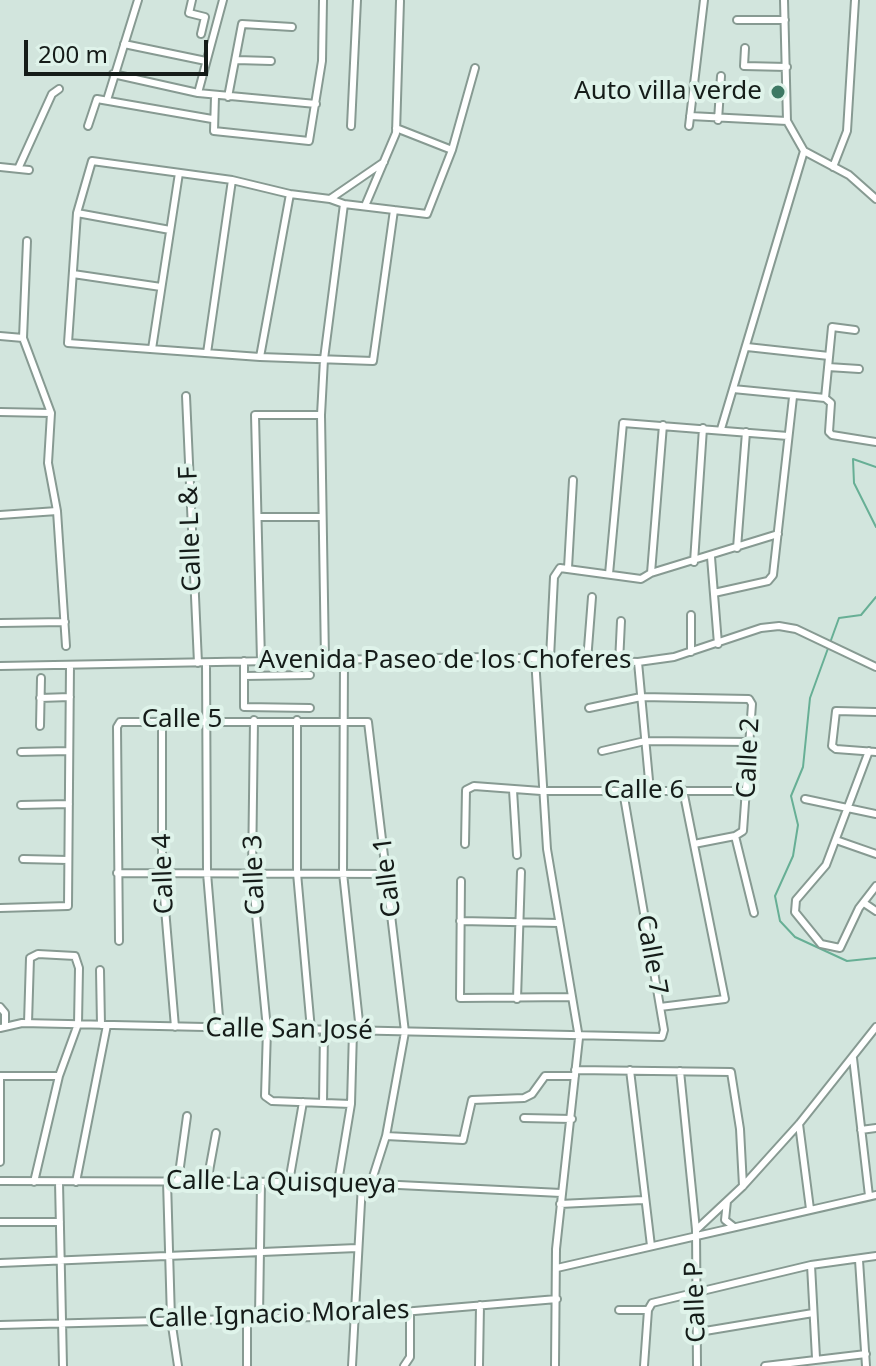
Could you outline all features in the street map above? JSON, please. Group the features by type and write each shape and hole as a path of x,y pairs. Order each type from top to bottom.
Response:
{"street":[{"path":"107,100 138,0"},
{"path":"192,0 189,13 205,17 201,34"},
{"path":"198,93 223,0"},
{"path":"215,96 212,119 217,132 309,141 322,61 323,0"},
{"path":"351,126 357,0"},
{"path":"365,206 396,128 398,0 407,0"},
{"path":"689,126 704,0"},
{"path":"784,0 787,121 804,151 869,189 876,199"},
{"path":"833,167 847,131 855,0"},
{"path":"737,20 785,20"},
{"path":"228,97 244,23 292,27"},
{"path":"124,44 206,61"},
{"path":"745,48 744,66 787,67"},
{"path":"236,60 271,61"},
{"path":"394,210 373,361 260,357 68,343 77,213 92,161 232,180 344,204 365,206 427,214 452,150 475,68"},
{"path":"113,74 215,96 316,104"},
{"path":"718,120 721,76"},
{"path":"18,169 52,94 59,89"},
{"path":"88,126 94,100 212,119"},
{"path":"690,116 718,120 787,121"},
{"path":"396,128 452,150"},
{"path":"721,429 804,151"},
{"path":"330,199 384,162"},
{"path":"0,167 29,170"},
{"path":"152,349 179,173"},
{"path":"207,353 232,180"},
{"path":"260,357 290,194"},
{"path":"325,660 321,415 324,359 344,204"},
{"path":"77,213 170,230"},
{"path":"27,241 23,338 51,413 48,463 57,511 66,646"},
{"path":"73,274 161,287"},
{"path":"825,398 832,327 855,330"},
{"path":"0,336 23,338"},
{"path":"747,347 829,356"},
{"path":"828,367 859,369"},
{"path":"733,389 825,398 831,403 832,435 876,442"},
{"name":"Calle L & F","path":"186,396 207,720 207,873 220,1029"},
{"path":"714,593 768,581 776,565 793,397"},
{"path":"0,412 51,413"},
{"path":"261,661 255,415 321,415"},
{"path":"609,574 620,428 629,423 788,436"},
{"path":"651,573 663,425"},
{"path":"694,562 703,428"},
{"path":"737,548 746,432"},
{"path":"568,568 573,480"},
{"path":"0,515 57,511"},
{"path":"258,517 322,517"},
{"path":"550,658 554,577 560,568 641,579 651,573 778,534"},
{"path":"711,557 718,644"},
{"path":"587,661 592,597"},
{"path":"691,615 691,652"},
{"path":"619,663 621,621"},
{"path":"0,623 65,622"},
{"name":"Avenida Paseo de los Choferes","path":"0,666 535,658 619,663 691,652 761,628 779,626 796,629 876,667"},
{"path":"535,658 541,791 579,1038 560,1204 555,1366"},
{"path":"338,1182 351,1104 356,1031 343,873 344,660"},
{"path":"244,661 246,709 310,708"},
{"path":"638,662 650,791"},
{"path":"0,908 68,906 70,665"},
{"path":"244,676 310,675"},
{"path":"40,726 41,678"},
{"path":"40,698 70,697"},
{"name":"Calle 2","path":"589,708 641,697 749,699 746,823 735,836 694,844"},
{"path":"876,712 836,711 833,747 872,752 826,865 796,900 794,908 821,944 840,948 876,886"},
{"name":"Calle 5","path":"119,941 117,727 126,720 368,722"},
{"name":"Calle 3","path":"254,720 252,873 267,1029 265,1096 272,1101 303,1102"},
{"path":"297,720 297,873 311,1030"},
{"name":"Calle 4","path":"162,721 162,873 175,1027"},
{"name":"Calle 1","path":"368,722 405,1032 386,1136 371,1183"},
{"path":"602,751 645,741 750,742"},
{"path":"21,752 69,751"},
{"name":"Calle 6","path":"465,844 466,790 474,786 541,791 747,791"},
{"path":"513,790 517,855"},
{"path":"660,1007 725,999 683,790"},
{"name":"Calle 7","path":"579,1038 662,1037 660,1007 623,791"},
{"path":"805,799 876,814"},
{"path":"21,805 69,804"},
{"path":"735,836 754,913"},
{"path":"836,840 876,854"},
{"path":"23,859 68,860"},
{"path":"517,999 521,872"},
{"path":"117,873 387,874"},
{"path":"461,881 460,998 572,997"},
{"path":"864,903 876,911"},
{"path":"460,921 559,923"},
{"path":"28,1023 30,958 69,954 79,962 78,1024 59,1076 34,1182"},
{"path":"76,1182 104,1025 100,970"},
{"path":"0,1007 5,1013 2,1027"},
{"name":"Calle San José","path":"2,1027 28,1023 579,1038"},
{"path":"696,1230 743,1186 799,1124 876,1027"},
{"path":"323,1103 324,1030"},
{"path":"557,1268 872,1196 853,1058"},
{"path":"386,1136 463,1140 472,1100 524,1098 532,1094 545,1076 630,1070 731,1072 740,1129 743,1186"},
{"path":"630,1070 643,1200 651,1246"},
{"path":"680,1071 696,1230"},
{"path":"0,1162 0,1076 59,1076"},
{"path":"289,1182 303,1102 351,1104"},
{"path":"178,1181 187,1116"},
{"path":"524,1118 572,1119"},
{"path":"799,1124 810,1209"},
{"path":"861,1130 876,1128"},
{"path":"207,1182 216,1133"},
{"name":"Calle La Quisqueya","path":"0,1181 338,1182 561,1193"},
{"path":"167,1181 171,1319 178,1366"},
{"path":"59,1182 63,1366"},
{"path":"259,1317 261,1182"},
{"path":"352,1366 362,1184"},
{"path":"560,1204 643,1200"},
{"path":"727,1201 725,1220 734,1227"},
{"path":"0,1222 60,1222"},
{"name":"Calle P","path":"696,1230 697,1366"},
{"path":"0,1263 357,1248"},
{"path":"644,1366 648,1310 652,1303 811,1265 876,1256"},
{"path":"859,1260 866,1366"},
{"path":"811,1265 816,1358"},
{"name":"Calle Ignacio Morales","path":"0,1325 355,1316 557,1299"},
{"path":"479,1366 480,1305"},
{"path":"619,1310 648,1310"},
{"path":"404,1366 410,1357 410,1311"},
{"path":"699,1332 813,1313"},
{"path":"247,1317 247,1366"},
{"path":"765,1366 866,1354"}],"waterway":[{"path":"876,467 853,459 854,483 876,527"},
{"path":"876,597 861,615 839,618 810,698 803,767 791,796 798,825 793,856 775,896 780,921 795,937 847,961 876,958"}],"place":[{"name":"Auto villa verde","path":"778,92"}]}
